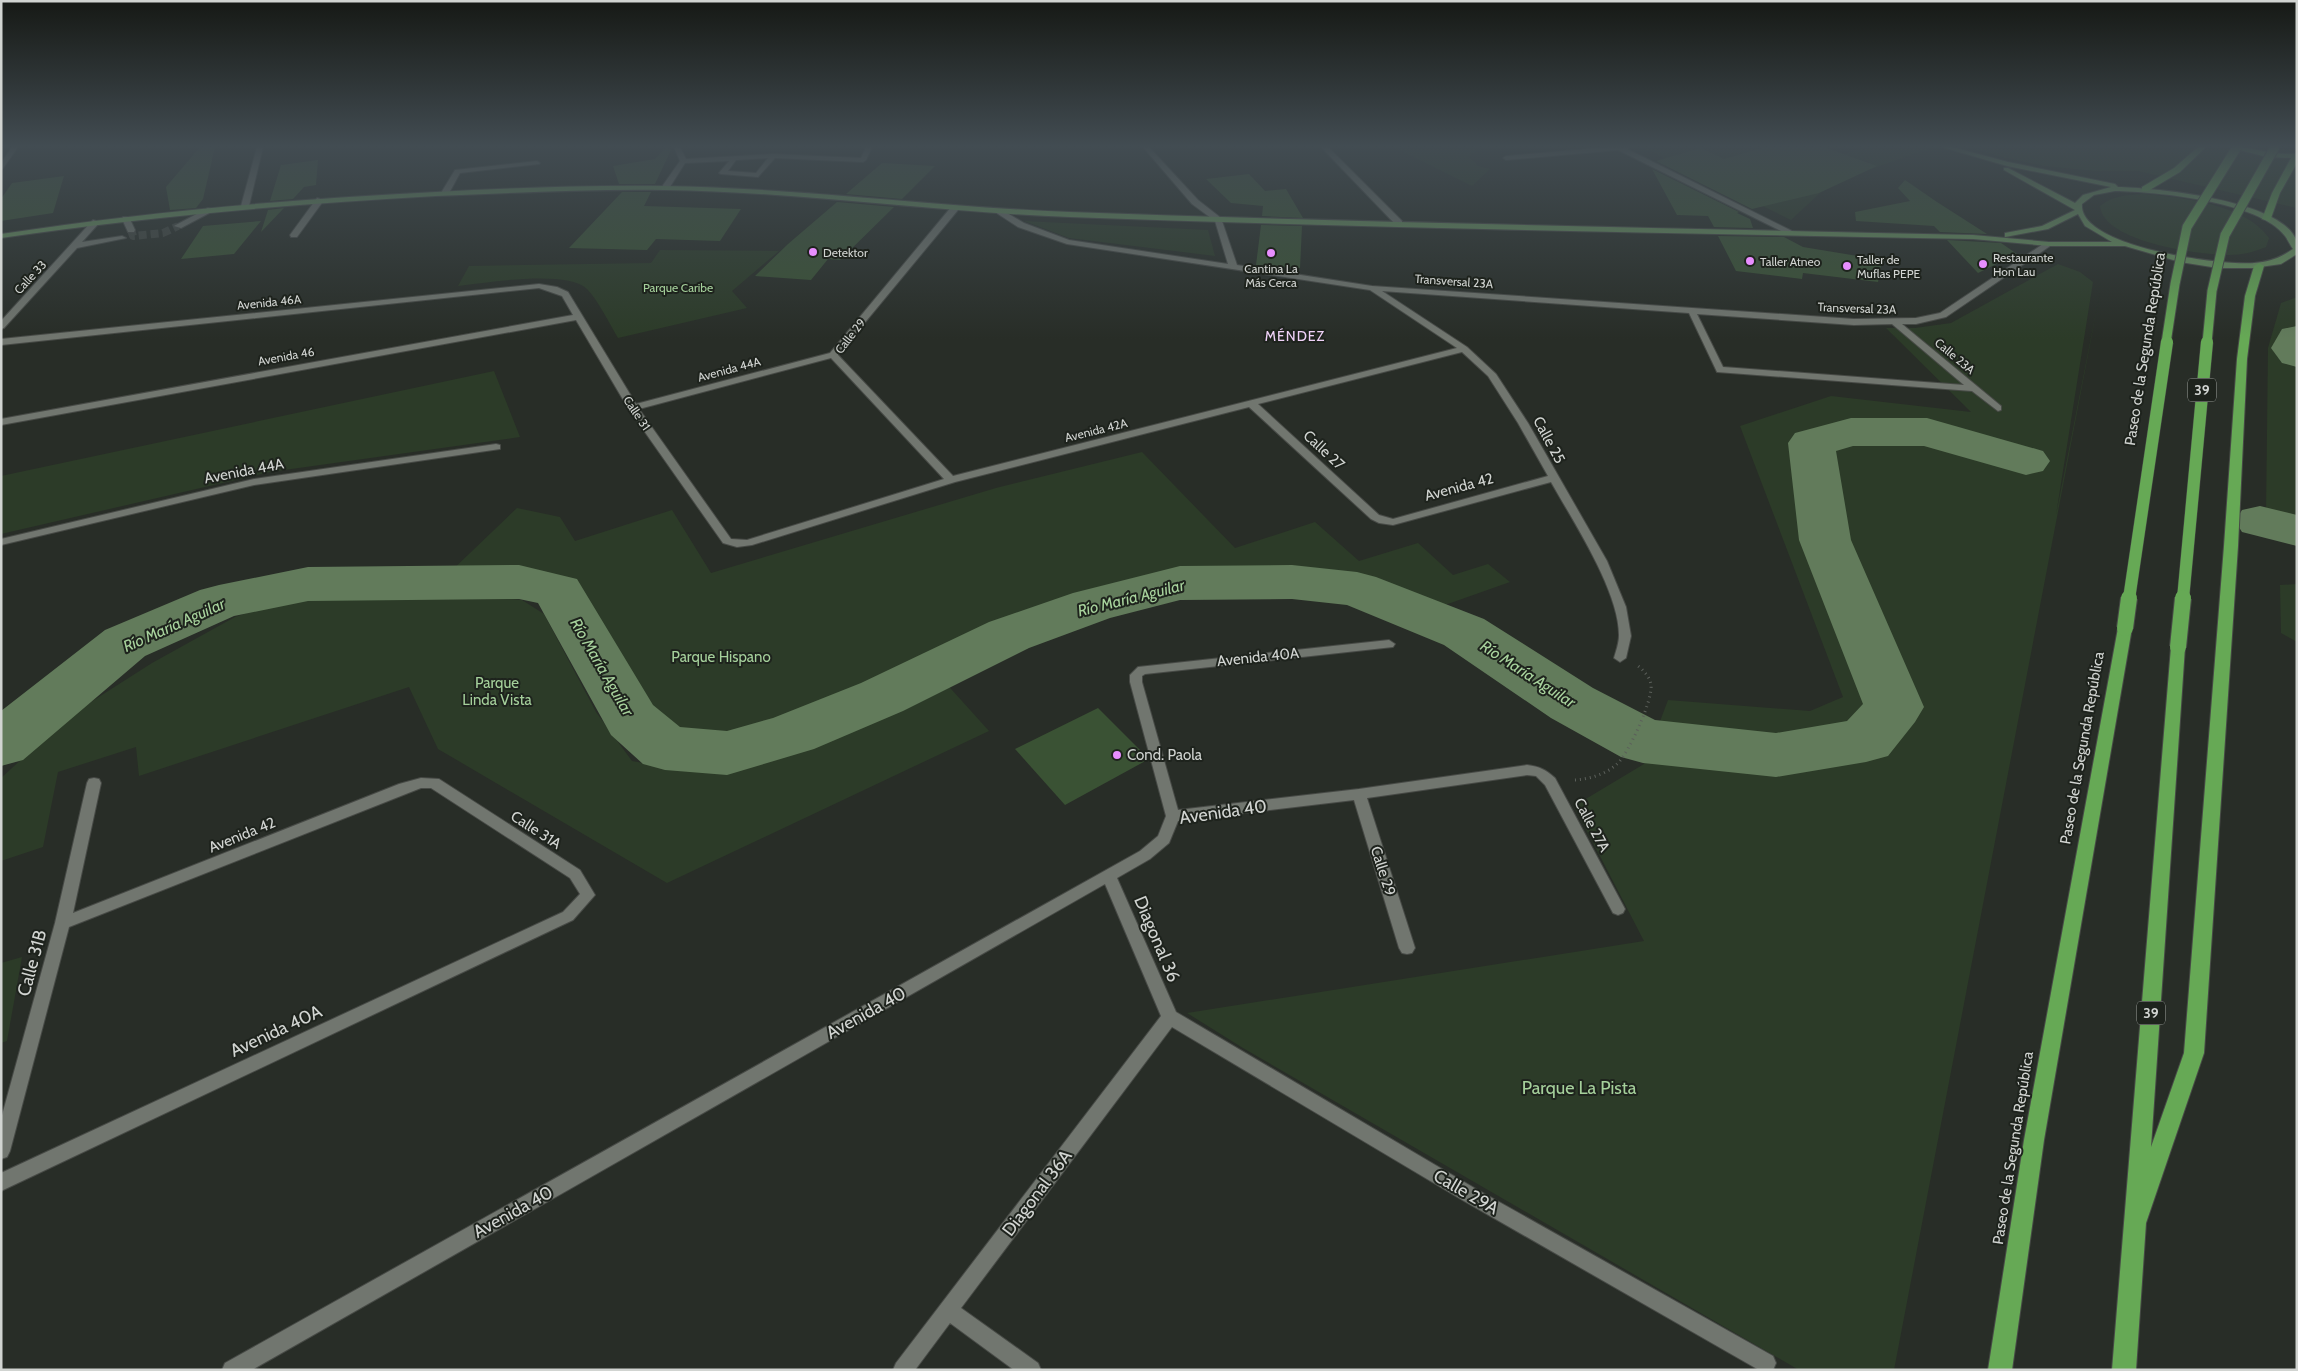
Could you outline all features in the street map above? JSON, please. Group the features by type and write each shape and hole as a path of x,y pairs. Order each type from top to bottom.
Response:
{"highway":[{"name":"Paseo de la Segunda República","path":"2000,1370 2034,1140 2125,628 2175,284 2187,227 2197,211"},
{"name":"39","path":"2124,1370 2178,647 2212,291 2225,235 2239,211"},
{"path":"2271,221 2273,211"},
{"path":"2134,1226 2194,1053 2231,546 2242,359 2250,296 2262,266"}],"main road":[{"path":"1,236 96,222 202,211"},
{"path":"988,211 1218,220 1973,237 2049,244 2125,244"},
{"path":"1973,237 2035,230 2066,220 2076,211"},
{"path":"2079,211 2086,222 2102,233 2125,244 2184,261 2211,265 2288,265"},
{"path":"2248,211 2297,230"},
{"path":"2262,266 2281,262 2292,257 2297,250 2295,241 2271,221"}],"street":[{"path":"178,226 209,211"},
{"path":"294,235 312,211"},
{"name":"Calle 29","path":"951,480 833,355 953,211"},
{"path":"1206,211 1218,220 1233,266"},
{"path":"1388,211 1400,223"},
{"path":"1747,211 1792,233"},
{"name":"Transversal 23A","path":"999,212 1022,226 1067,242 1372,288 1854,322 1916,321 1943,315 2049,244"},
{"path":"126,219 131,230"},
{"name":"Calle 33","path":"1,326 96,222"},
{"path":"74,246 122,238"},
{"name":"Calle 31","path":"539,286 554,289 565,294 576,317 632,408 727,541 737,544"},
{"name":"Avenida 46A","path":"1,342 539,286"},
{"name":"Calle 25","path":"1372,288 1464,349 1491,374 1523,423 1552,478 1602,561 1620,607 1625,636 1620,658"},
{"path":"1692,311 1720,370 1974,388"},
{"name":"Avenida 46","path":"1,422 576,317"},
{"name":"Calle 23A","path":"1895,322 1998,408"},
{"name":"Avenida 42A","path":"737,544 748,543 951,480 1464,349"},
{"name":"Avenida 44A","path":"632,408 833,355"},
{"name":"Calle 27","path":"1252,404 1375,518"},
{"name":"Avenida 44A","path":"1,542 254,482 496,447"},
{"name":"Avenida 42","path":"1375,518 1393,522 1552,478"},
{"name":"Avenida 40A","path":"1173,816 1136,682 1136,675 1142,670 1388,644"},
{"name":"Avenida 40","path":"232,1370 1110,876 1145,855 1164,839 1173,816 1359,794 1527,770 1540,772 1550,782"},
{"name":"Calle 27A","path":"1550,782 1618,909"},
{"name":"Calle 31B","path":"1,1151 64,923 94,783"},
{"name":"Avenida 42","path":"64,923 404,788 421,783 434,783"},
{"name":"Calle 31A","path":"434,783 574,874 588,895 568,916"},
{"name":"Calle 29","path":"1359,794 1407,948"},
{"name":"Diagonal 36","path":"1110,876 1170,1017"},
{"name":"Avenida 40A","path":"1,1182 568,916"},
{"name":"Diagonal 36A","path":"903,1370 1170,1017"},
{"name":"Calle 29A","path":"1170,1017 1470,1195 1766,1363"},
{"path":"949,1311 1031,1370"}],"path":[{"path":"1550,782 1593,778 1619,762 1638,728 1652,689 1648,674 1620,658"}],"green space":[{"path":"1773,211 1801,211 1791,220"},
{"path":"2102,211 2231,211 2258,226 2269,238 2266,247 2248,253 2229,255 2197,252 2155,244 2134,237 2117,229 2105,218"},
{"path":"1024,221 1208,230 1215,256 1069,238"},
{"name":"Parque Caribe","path":"660,250 779,251 732,291 747,308 618,338 591,294 577,283 545,278 505,280 458,286 469,266 651,263"},
{"name":"Parque La Pista","path":"2058,264 2080,272 2093,282 2056,515 2100,292 1894,1370 1799,1370 1243,1048 1187,1013 1644,941 1574,806 1644,764 1668,700 1810,711 1843,697 1740,426 1831,396 1971,412 1886,328 1915,328 1951,323"},
{"path":"2297,297 2297,518 2266,516 2268,348 2281,303"},
{"path":"494,371 520,437 270,472 1,534 1,476"},
{"name":"Parque Hispano","path":"1142,452 1235,548 1315,522 1359,561 1418,543 1453,575 1488,564 1510,582 1428,611 1357,584 1293,577 1182,577 1098,595 1005,629 804,721 730,744 668,738 641,712 571,588 528,577 446,576 517,508 560,517 575,541 672,510 711,573 996,488"},
{"path":"2297,584 2297,642 2281,633 2280,585"},
{"name":"Parque Linda Vista","path":"368,593 459,593 522,600 544,614 596,712 632,761 675,768 700,769 764,757 825,736 943,680 989,731 667,883 438,749 409,687 139,776 136,747 58,772 43,847 1,861 1,778 69,716 152,663 235,617 292,597"},
{"path":"22,957 7,1041 1,1043 1,963"}],"building":[{"path":"1,211 54,211 53,213 1,221"},
{"path":"268,211 281,211 261,232"},
{"path":"604,211 740,211 720,241 656,239 647,250 569,248"},
{"name":"Detektor","path":"827,211 890,211 840,260 828,259 811,280 755,276"},
{"path":"1263,211 1299,211 1303,218 1262,216"},
{"path":"1675,211 1737,211 1739,212 1737,213 1750,219 1753,228 1714,227 1708,216 1677,215"},
{"path":"1951,211 1987,234 1940,232 1934,226 1856,221 1855,212"},
{"path":"261,221 234,254 181,259 203,226"},
{"path":"1261,225 1302,226 1300,268 1256,265"},
{"path":"1718,236 1784,237 1803,247 1882,260 1878,282 1803,273 1802,279 1736,271"},
{"name":"Restaurante Hon Lau","path":"1947,240 2001,243 2017,254 1978,273"},
{"name":"Cond. Paola","path":"1098,708 1149,759 1065,805 1015,749"}],"waterway":[{"name":"Río María Aguilar","path":"2297,338 2292,348 2297,354"},
{"name":"Río María Aguilar","path":"1,744 125,643 219,602 308,584 519,582 558,591 632,720 665,748 727,753 792,734 882,697 1009,635 1092,605 1180,583 1292,582 1357,589 1464,632 1572,703 1643,741 1776,755 1866,740 1894,707 1825,540 1811,443 1851,432 1927,432 2026,461"},
{"name":"Río María Aguilar","path":"2260,521 2297,531"}],"tunnel":[{"path":"131,230 133,236 163,233 178,226"}],"place":[{"name":"Detektor","path":"813,252"},
{"name":"Cantina La Más Cerca","path":"1271,253"},
{"name":"Taller Atneo","path":"1750,261"},
{"name":"Restaurante Hon Lau","path":"1983,264"},
{"name":"Taller de Muflas PEPE","path":"1847,266"},
{"name":"Cond. Paola","path":"1117,755"}],"district":[{"name":"MÉNDEZ","path":"1295,336"}]}
